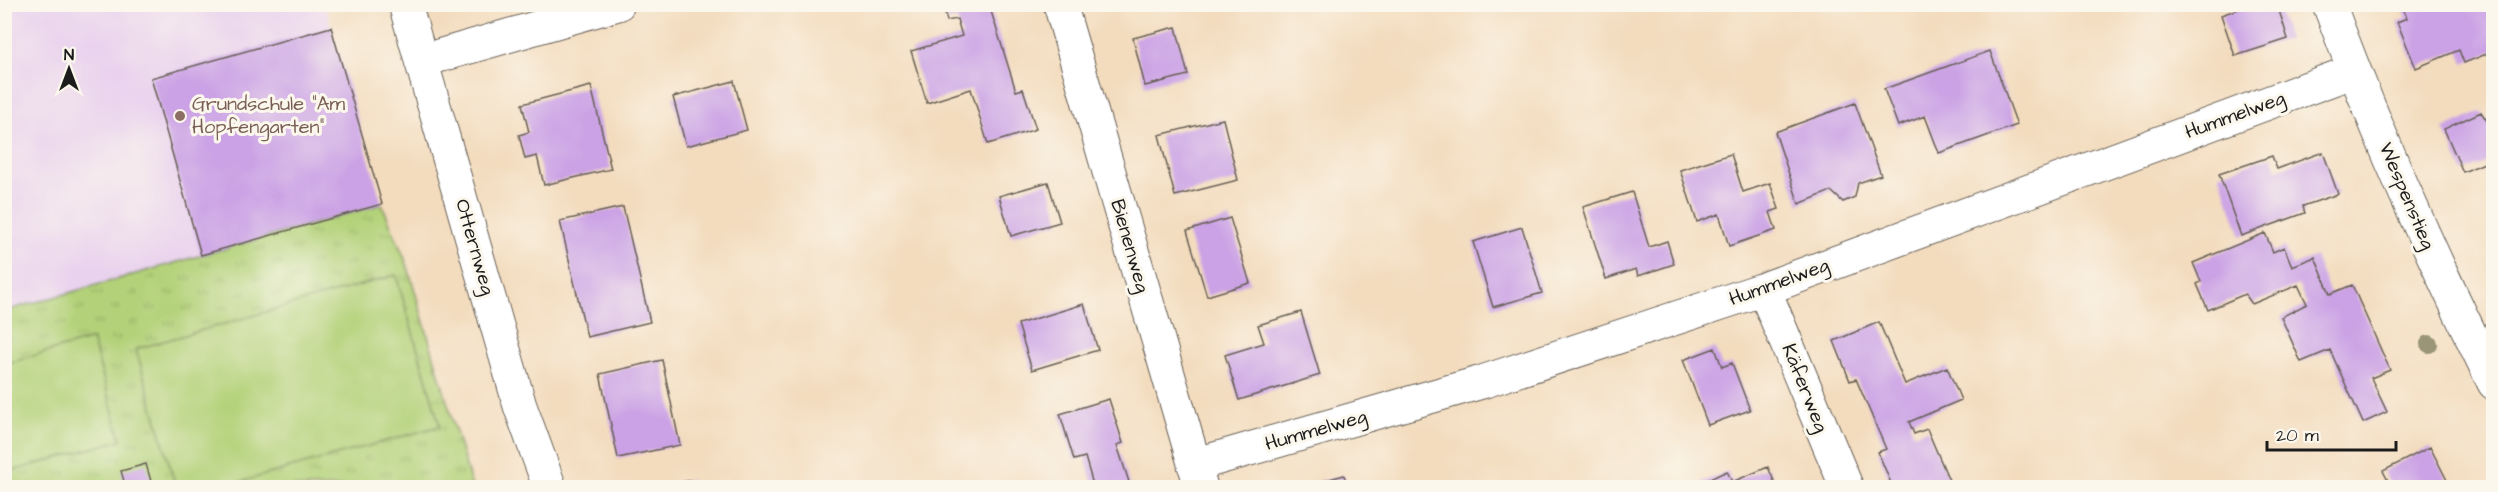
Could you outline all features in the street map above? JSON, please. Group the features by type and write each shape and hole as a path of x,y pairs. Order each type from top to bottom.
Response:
{"street":[{"name":"Otternweg","path":"405,4 520,406 550,488"},
{"path":"421,61 618,4"},
{"name":"Bienenweg","path":"1060,4 1198,476"},
{"name":"Wespenstieg","path":"2329,4 2354,71 2429,247 2493,384"},
{"name":"Hummelweg","path":"1198,476 1764,289 2354,71"},
{"name":"Käferweg","path":"1764,289 1847,488"}],"shaded area":[{"name":"Grundschule \"Am Hopfengarten\"","path":"5,5 325,5 382,204 5,311"}],"green space":[{"path":"382,204 407,264 472,487 5,488 5,311"},
{"path":"396,275 440,426 222,487 176,487 136,349"},
{"path":"92,339 121,440 5,473 5,364"}],"building":[{"path":"942,4 999,4 990,8 1016,91 1023,89 1036,129 988,144 971,89 927,103 911,51 962,36 957,19 947,21"},
{"path":"2253,4 2277,4 2288,39 2235,56 2221,15"},
{"path":"2401,4 2494,4 2494,51 2464,63 2459,50 2416,68 2397,22 2407,18"},
{"path":"331,27 382,204 201,255 151,78"},
{"path":"1176,27 1188,75 1145,86 1133,38"},
{"path":"1990,51 2017,125 1939,153 1925,116 1898,126 1884,89"},
{"path":"734,81 747,130 686,146 673,97"},
{"path":"591,86 611,169 544,185 537,156 525,159 519,135 529,132 522,104"},
{"path":"1855,103 1881,175 1858,183 1855,197 1843,202 1831,191 1799,204 1775,132"},
{"path":"2481,112 2487,121 2494,118 2494,159 2463,172 2444,129"},
{"path":"1223,119 1238,180 1175,196 1159,135"},
{"path":"2323,152 2338,194 2303,206 2305,213 2241,236 2219,174 2272,156 2277,169"},
{"path":"1731,154 1743,192 1770,183 1779,209 1770,212 1776,230 1729,246 1719,214 1697,222 1680,170"},
{"path":"1048,182 1060,222 1011,236 999,196"},
{"path":"1632,192 1649,247 1667,241 1674,264 1638,276 1636,269 1606,279 1583,207"},
{"path":"623,207 650,322 587,337 560,221"},
{"path":"1230,218 1250,283 1207,296 1187,231"},
{"path":"1522,227 1542,293 1493,307 1473,242"},
{"path":"2265,233 2273,252 2284,247 2292,266 2315,257 2330,294 2352,285 2390,370 2371,378 2387,412 2363,423 2330,350 2301,362 2281,317 2307,304 2298,285 2252,304 2245,294 2208,310 2197,284 2201,282 2193,263"},
{"path":"1084,304 1098,350 1032,370 1018,324"},
{"path":"1301,312 1320,375 1239,400 1225,355 1264,343 1258,325"},
{"path":"1879,322 1905,384 1947,367 1961,400 1909,422 1914,434 1927,429 1949,480 1931,488 1893,488 1878,452 1886,449 1856,379 1850,381 1834,341"},
{"path":"1715,348 1722,367 1732,363 1750,410 1708,425 1683,360"},
{"path":"662,360 680,445 618,458 600,374"},
{"path":"1109,399 1123,443 1117,445 1131,488 1094,488 1085,457 1074,460 1060,414"},
{"path":"2430,447 2451,488 2392,488 2383,471"},
{"path":"146,464 153,488 126,488 121,471"},
{"path":"1768,467 1777,488 1690,488 1727,471 1732,482"},
{"path":"1344,475 1348,488 1301,488 1301,487"},
{"path":"692,480 694,488 658,488 658,486"}],"place":[{"name":"Grundschule \"Am Hopfengarten\"","path":"180,116"}]}
